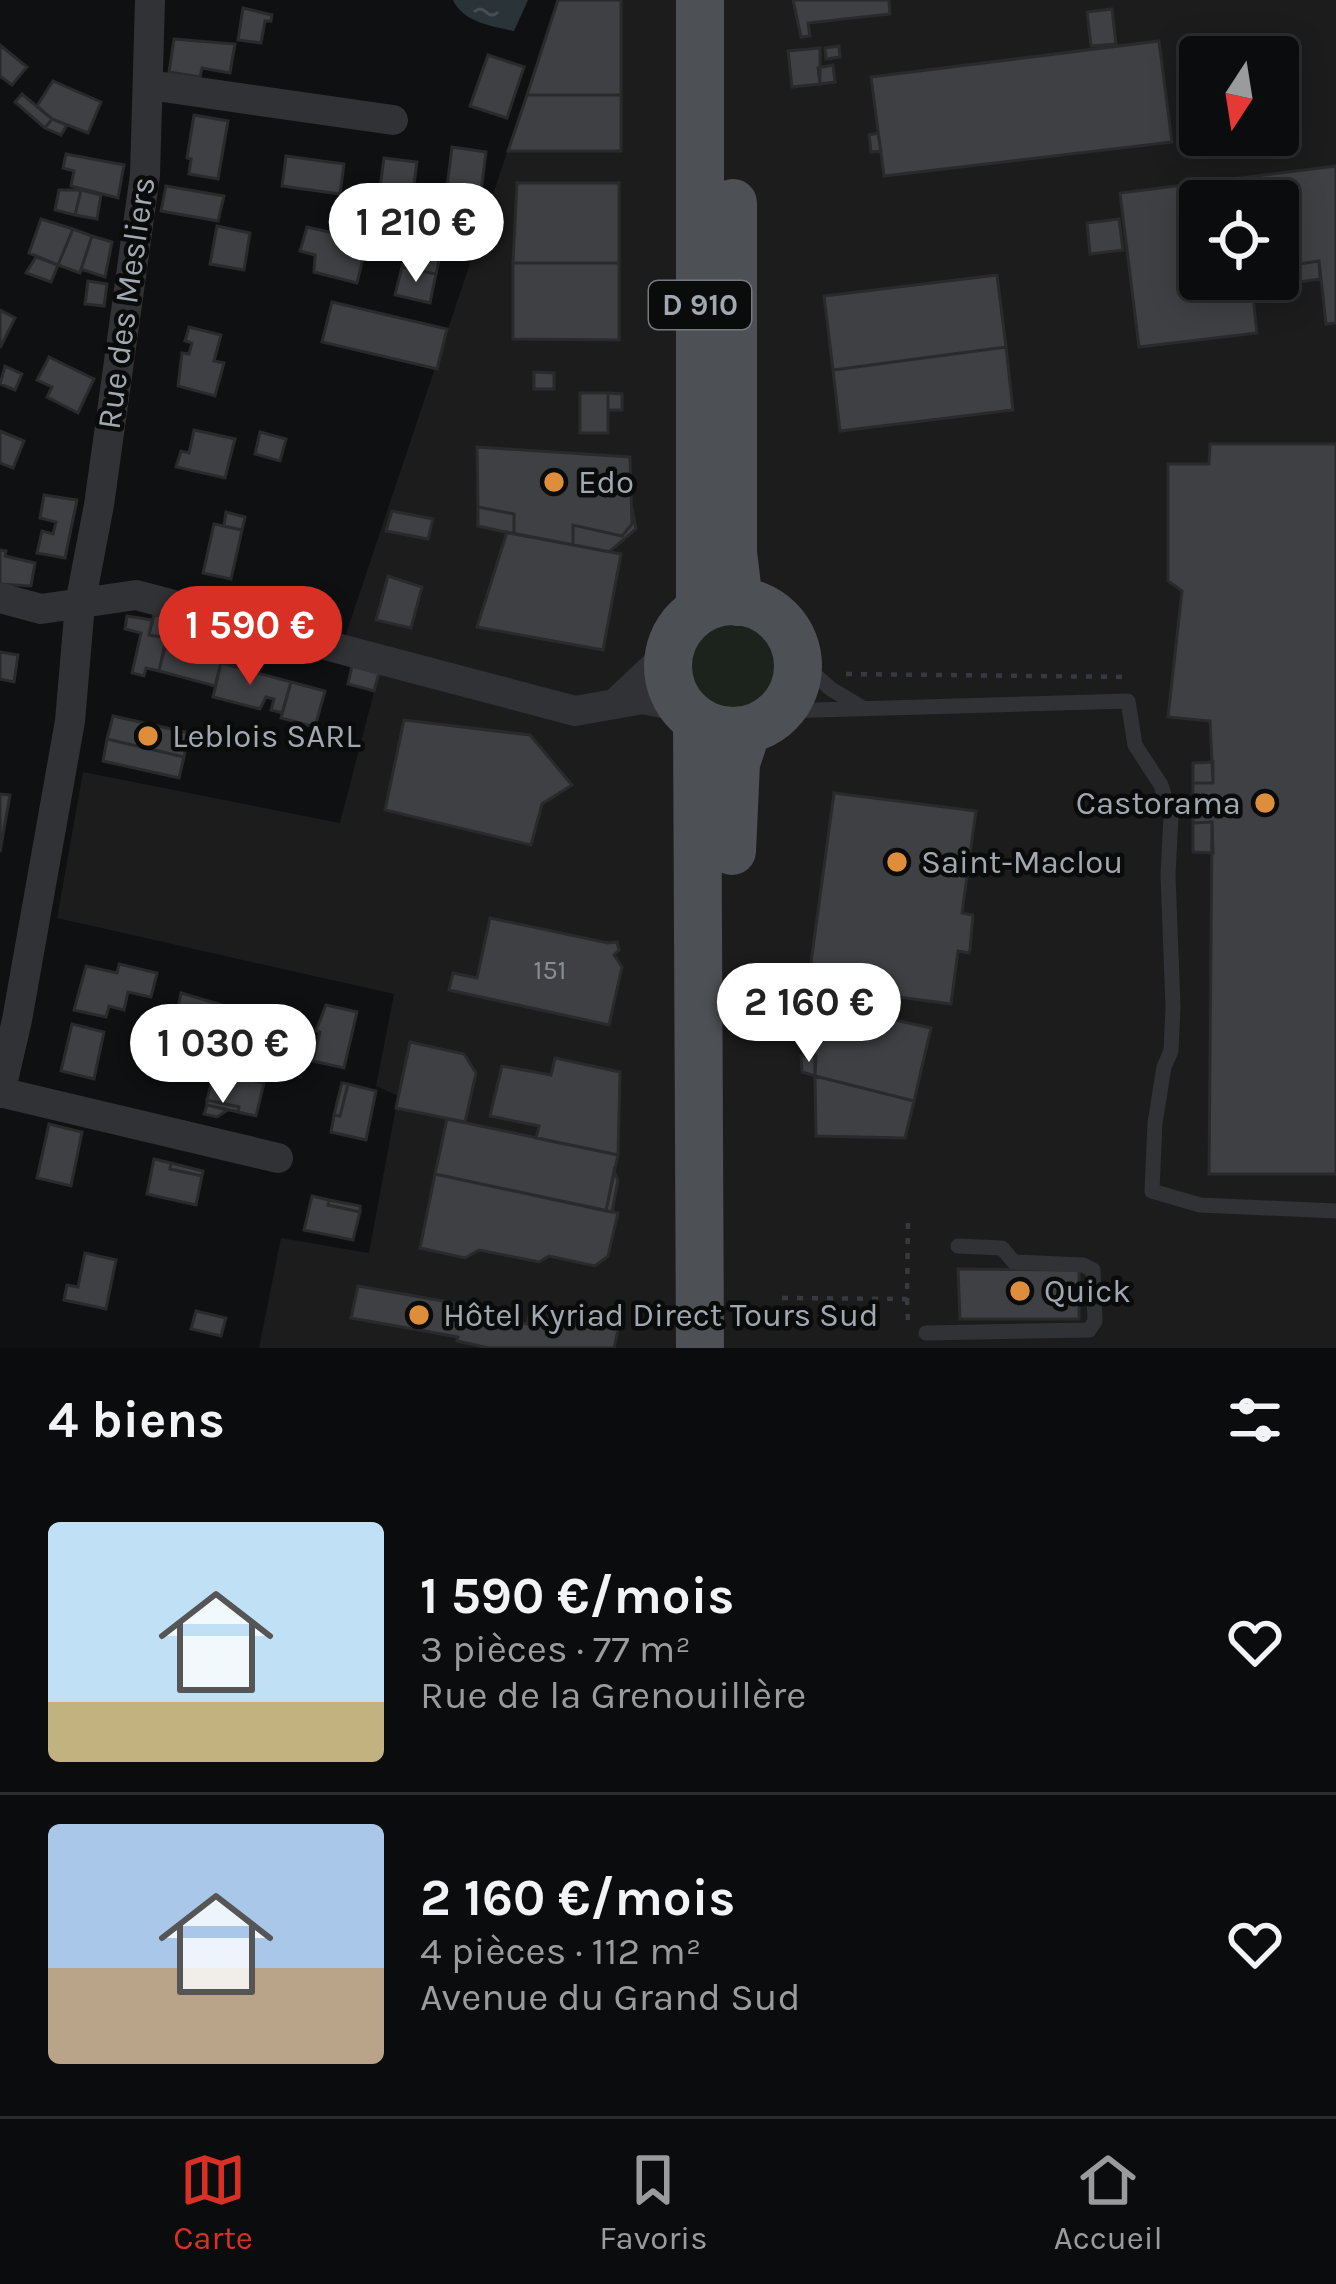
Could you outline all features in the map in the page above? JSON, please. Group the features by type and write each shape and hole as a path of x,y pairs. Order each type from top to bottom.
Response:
{"main road":[{"name":"D 910","path":"700,0 719,606"},
{"name":"D 910","path":"719,606 733,553 730,0"},
{"path":"728,1348 736,764 764,721 819,667 772,614 719,606 675,636 669,653 671,689 690,715 730,732 764,721"},
{"path":"690,715 700,1348"}],"street":[{"name":"Rue des Mesliers","path":"0,1092 70,721 80,604 99,505 145,175 150,0"},
{"path":"149,85 393,120"},
{"path":"0,598 41,609 136,595 575,711 643,699 690,715"},
{"path":"619,700 669,653"},
{"path":"0,1092 278,1158"}],"lane":[{"path":"819,667 831,689 863,708"},
{"path":"764,721 863,708 1128,701 1135,745 1161,785 1171,816 1171,1051 1156,1123 1152,1190 1200,1205 1336,1211"},
{"path":"926,1333 1089,1330 1095,1321 1093,1270 1083,1265 1014,1262 1002,1248 958,1246"}],"path":[{"path":"819,667 1129,677"},
{"path":"908,1221 908,1337"},
{"path":"782,1298 907,1299"}],"shaded area":[{"path":"558,0 1336,0 1336,1348 259,1348 281,1238 369,1253 398,1096 376,1086 394,994 57,918 83,772 340,823 382,661 341,649"},
{"path":"735,619 753,622 768,632 778,647 778,683 768,698 753,708 735,711 717,708 702,698 692,683 689,665 692,647 702,632 717,622"}],"water":[{"path":"453,0 528,0 514,31 471,18"}],"building":[{"path":"558,0 621,0 621,95 527,95"},
{"path":"793,0 889,0 890,14 808,23 810,36 801,37"},
{"path":"243,8 272,15 271,21 265,21 261,43 238,40"},
{"path":"1112,9 1116,44 1091,46 1087,12"},
{"path":"174,39 235,44 230,73 202,68 200,77 169,72"},
{"path":"1159,41 1172,142 884,176 871,77"},
{"path":"0,45 27,67 12,85 0,76"},
{"path":"839,46 840,57 826,59 825,48"},
{"path":"820,48 820,84 792,87 788,51"},
{"path":"488,55 524,67 507,118 470,106"},
{"path":"833,65 835,82 820,84 818,68"},
{"path":"53,81 101,102 88,133 52,119 37,106"},
{"path":"22,94 52,119 45,128 15,102"},
{"path":"527,95 621,95 621,151 508,151"},
{"path":"194,115 228,121 218,179 189,174"},
{"path":"52,119 67,125 61,135 45,128"},
{"path":"878,133 881,151 871,152 869,135"},
{"path":"452,147 486,152 480,201 446,196"},
{"path":"66,154 124,165 118,198 71,186 74,171 63,168"},
{"path":"286,156 344,164 340,194 282,186"},
{"path":"384,158 417,162 411,207 378,202"},
{"path":"1336,166 1336,323 1326,324 1319,261 1299,264 1299,180 1224,180"},
{"path":"517,183 619,183 619,263 513,263"},
{"path":"166,186 224,196 218,221 161,211"},
{"path":"1179,186 1179,300 1253,300 1257,333 1139,347 1120,193"},
{"path":"59,190 81,190 75,215 55,210"},
{"path":"81,190 101,195 97,219 75,215"},
{"path":"41,219 73,229 58,265 29,253"},
{"path":"1119,219 1123,250 1090,254 1087,223"},
{"path":"217,226 250,233 244,270 210,264"},
{"path":"307,227 342,235 340,244 365,250 357,283 314,272 315,255 300,251"},
{"path":"73,229 92,236 80,273 58,265"},
{"path":"92,236 112,242 105,277 81,269"},
{"path":"463,238 478,242 475,253 460,250"},
{"path":"408,239 442,247 436,274 402,267"},
{"path":"36,257 58,265 51,282 26,273"},
{"path":"1319,261 1320,279 1299,282 1299,264"},
{"path":"513,263 619,263 619,340 513,339"},
{"path":"402,267 436,274 430,303 395,295"},
{"path":"997,275 1006,347 833,370 824,296"},
{"path":"88,281 107,284 104,306 85,304"},
{"path":"332,302 447,329 437,369 322,342"},
{"path":"0,310 15,318 0,348"},
{"path":"189,327 221,335 214,361 224,363 215,396 178,386 182,353 189,354 192,343 185,341"},
{"path":"1006,347 1013,410 840,431 833,370"},
{"path":"49,357 94,379 78,413 47,397 52,387 37,380"},
{"path":"5,366 22,374 15,390 0,384"},
{"path":"534,372 554,373 554,389 534,389"},
{"path":"580,393 608,393 608,433 580,433"},
{"path":"608,393 622,394 622,410 608,410"},
{"path":"194,430 235,439 225,478 176,467 181,451 189,453"},
{"path":"0,431 24,441 13,468 0,463"},
{"path":"260,432 286,439 280,461 255,454"},
{"name":"Castorama","path":"1210,444 1336,444 1336,1174 1209,1174 1212,822 1193,823 1193,783 1213,783 1210,721 1168,717 1182,591 1168,581 1168,464 1209,464"},
{"name":"Edo","path":"477,447 630,457 632,524 622,536 573,525 573,545 514,534 514,514 478,507"},
{"path":"44,495 77,500 65,558 37,553 42,531 53,534 56,522 40,518"},
{"path":"478,507 514,514 514,534 478,526"},
{"path":"632,508 636,529 609,552 573,545 573,525 622,536 632,524"},
{"path":"392,511 433,519 428,539 386,531"},
{"path":"226,512 245,517 242,530 224,526"},
{"path":"214,524 242,530 231,579 203,573"},
{"path":"507,532 621,554 603,650 477,627"},
{"path":"0,550 6,551 5,556 35,563 31,586 0,584"},
{"path":"388,576 422,587 411,628 376,620"},
{"path":"154,615 171,618 167,638 149,635"},
{"path":"127,616 152,620 149,635 167,638 159,671 146,668 144,676 132,673 141,633 125,629"},
{"path":"164,648 221,663 215,686 159,671"},
{"path":"0,652 18,655 14,682 0,679"},
{"path":"221,663 291,682 282,713 271,710 274,699 266,697 260,709 213,697"},
{"path":"352,666 379,673 374,691 348,684"},
{"path":"291,682 325,691 315,727 281,718"},
{"name":"Leblois SARL","path":"113,716 189,733 184,757 107,739"},
{"path":"404,720 530,735 572,785 542,804 531,845 385,810"},
{"path":"107,739 184,757 179,778 103,761"},
{"path":"1213,762 1213,783 1193,783 1193,763"},
{"name":"Saint-Maclou","path":"834,793 976,811 962,913 973,915 970,949 969,953 958,951 951,1004 808,985"},
{"path":"0,794 10,795 0,852"},
{"path":"1212,822 1213,853 1193,852 1193,823"},
{"path":"490,918 617,942 619,950 614,955 622,967 609,1025 449,990 453,973 477,978"},
{"path":"119,964 157,973 151,997 128,992 124,1010 109,1006 106,1017 74,1010 86,966 117,973"},
{"path":"181,993 226,1006 219,1037 174,1027"},
{"path":"814,1002 931,1028 914,1101 815,1076"},
{"path":"326,1005 357,1012 344,1068 313,1061 320,1032 316,1031"},
{"path":"72,1024 104,1032 94,1079 61,1071"},
{"path":"410,1042 464,1054 476,1073 465,1122 396,1108"},
{"path":"801,1056 816,1056 815,1076 802,1072"},
{"path":"555,1058 620,1072 618,1155 536,1138 539,1126 490,1116 502,1066 551,1075"},
{"path":"214,1072 264,1083 256,1116 207,1100"},
{"path":"815,1076 914,1101 905,1138 816,1136"},
{"path":"342,1083 348,1084 340,1116 334,1115"},
{"path":"348,1084 376,1091 366,1140 331,1132"},
{"path":"207,1100 239,1107 238,1112 207,1105"},
{"path":"207,1105 228,1110 217,1117 204,1114"},
{"path":"447,1119 618,1155 606,1211 435,1174"},
{"path":"49,1124 82,1132 71,1186 37,1178"},
{"path":"154,1159 171,1163 170,1169 202,1176 196,1205 147,1194"},
{"path":"171,1163 203,1171 202,1176 170,1169"},
{"path":"614,1171 618,1180 612,1212 606,1211"},
{"path":"435,1174 618,1213 608,1256 595,1266 549,1256 539,1262 479,1250 465,1258 420,1248"},
{"path":"312,1196 360,1212 353,1240 304,1230"},
{"path":"329,1200 360,1206 360,1212 328,1205"},
{"path":"85,1253 116,1260 106,1309 64,1300 67,1285 78,1287"},
{"path":"958,1269 1079,1270 1079,1319 960,1319"},
{"name":"Hôtel Kyriad Direct Tours Sud","path":"358,1286 460,1304 459,1309 527,1324 530,1311 618,1330 614,1348 489,1348 457,1341 458,1337 351,1318"},
{"path":"196,1311 226,1318 221,1336 191,1329"}],"place":[{"name":"Edo","path":"554,482"},
{"name":"Leblois SARL","path":"148,736"},
{"name":"Castorama","path":"1265,803"},
{"name":"Saint-Maclou","path":"897,862"},
{"name":"Quick","path":"1020,1291"},
{"name":"Hôtel Kyriad Direct Tours Sud","path":"419,1315"}]}
